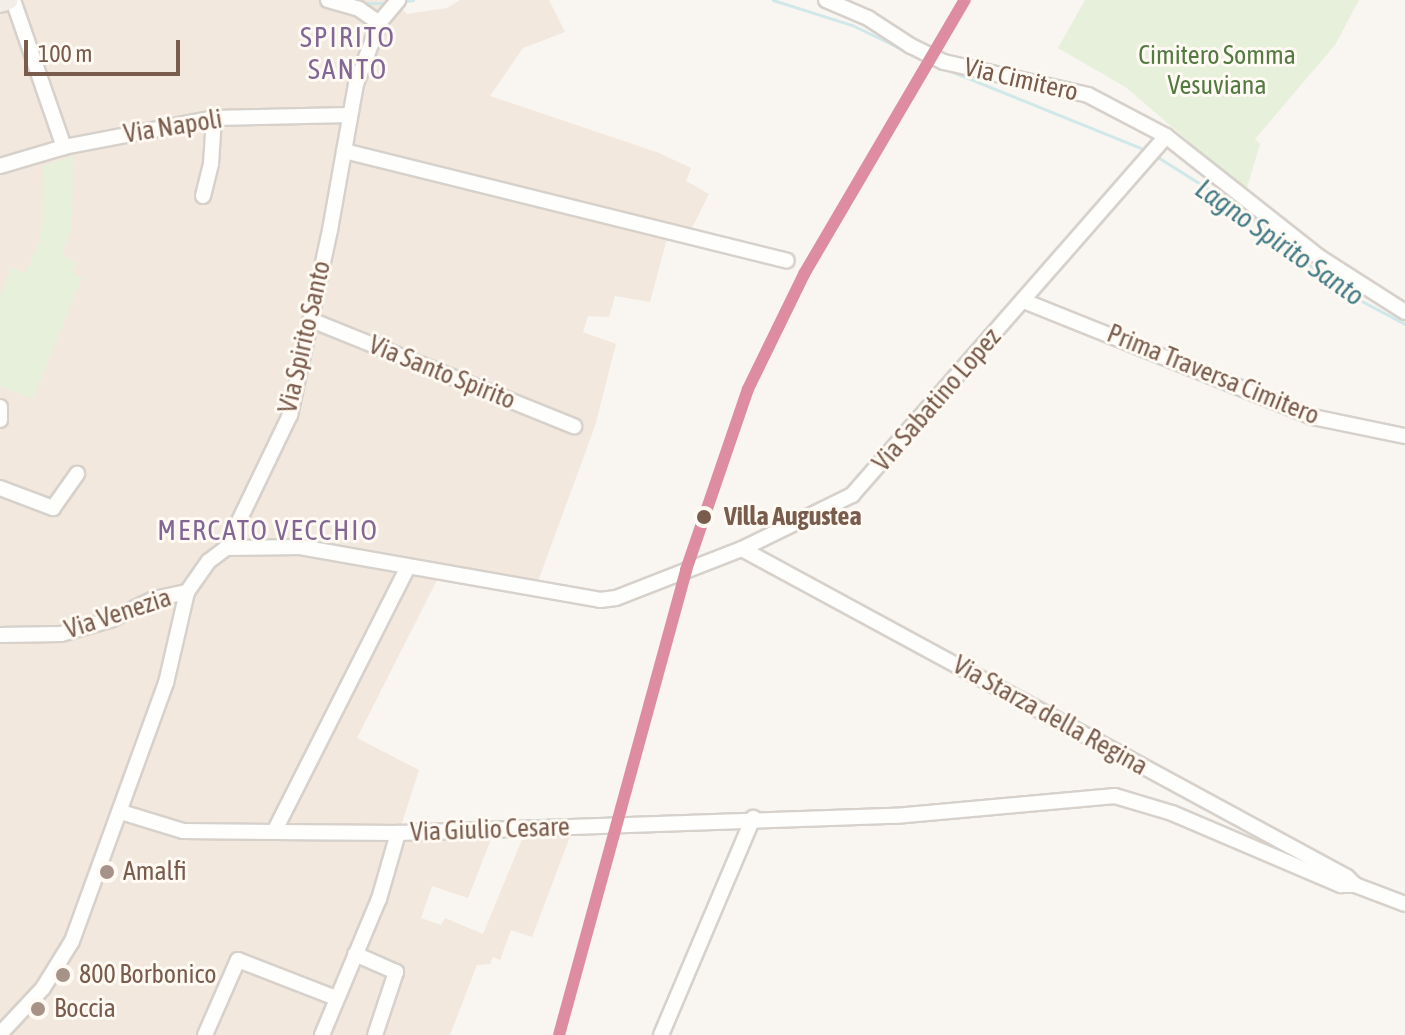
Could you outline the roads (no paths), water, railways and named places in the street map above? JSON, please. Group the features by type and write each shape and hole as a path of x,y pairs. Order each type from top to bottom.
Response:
{"main road":[{"path":"0,3 11,0"}],"street":[{"path":"11,0 64,147"},
{"path":"328,0 359,9 379,23"},
{"name":"Via Spirito Santo","path":"187,592 209,561 226,548 290,415 356,84 379,23 398,0"},
{"name":"Via Cimitero","path":"826,0 868,18 911,46 944,62 1088,95 1166,136 1319,257 1405,312"},
{"name":"Via Napoli","path":"0,166 64,147 214,118 350,115"},
{"path":"203,196 211,164 214,118"},
{"name":"Via Sabatino Lopez","path":"226,548 300,547 600,600 616,598 742,549 852,495 1166,136"},
{"path":"344,151 787,261"},
{"name":"Prima Traversa Cimitero","path":"1024,301 1313,417 1405,436"},
{"name":"Via Santo Spirito","path":"311,320 574,426"},
{"path":"0,407 0,420"},
{"path":"0,488 53,508 77,474"},
{"name":"Via Starza della Regina","path":"742,549 1333,870 1355,885 1405,904"},
{"path":"274,832 408,567"},
{"path":"4,1032 43,988 65,955 121,812 166,683 187,592"},
{"name":"Via Venezia","path":"0,635 61,634 110,620 154,599 187,592"},
{"name":"Via Starza della Regina","path":"753,818 895,816 1115,796 1172,813 1341,885 1355,885"},
{"name":"Via Giulio Cesare","path":"121,812 183,831 274,832 398,833 753,818"},
{"path":"661,1035 753,818"},
{"path":"322,1035 379,899 398,833"},
{"path":"355,954 396,972 375,1035"},
{"path":"205,1035 238,960 336,998"}],"waterway":[{"path":"405,1 413,0"},
{"name":"Lagno Spirito Santo","path":"773,0 852,25 929,62"},
{"path":"363,3 383,3"},
{"name":"Lagno Spirito Santo","path":"943,68 1146,150"},
{"name":"Lagno Spirito Santo","path":"1156,156 1240,209 1339,289 1405,324"}],"place":[{"name":"Villa Augustea","path":"704,517"},
{"name":"Amalfi","path":"107,872"},
{"name":"800 Borbonico","path":"63,975"},
{"name":"Boccia","path":"38,1009"}],"district":[{"name":"SPIRITO SANTO","path":"348,53"},
{"name":"MERCATO VECCHIO","path":"268,530"}],"park label":[{"name":"Cimitero Somma Vesuviana","path":"1217,71"}]}
